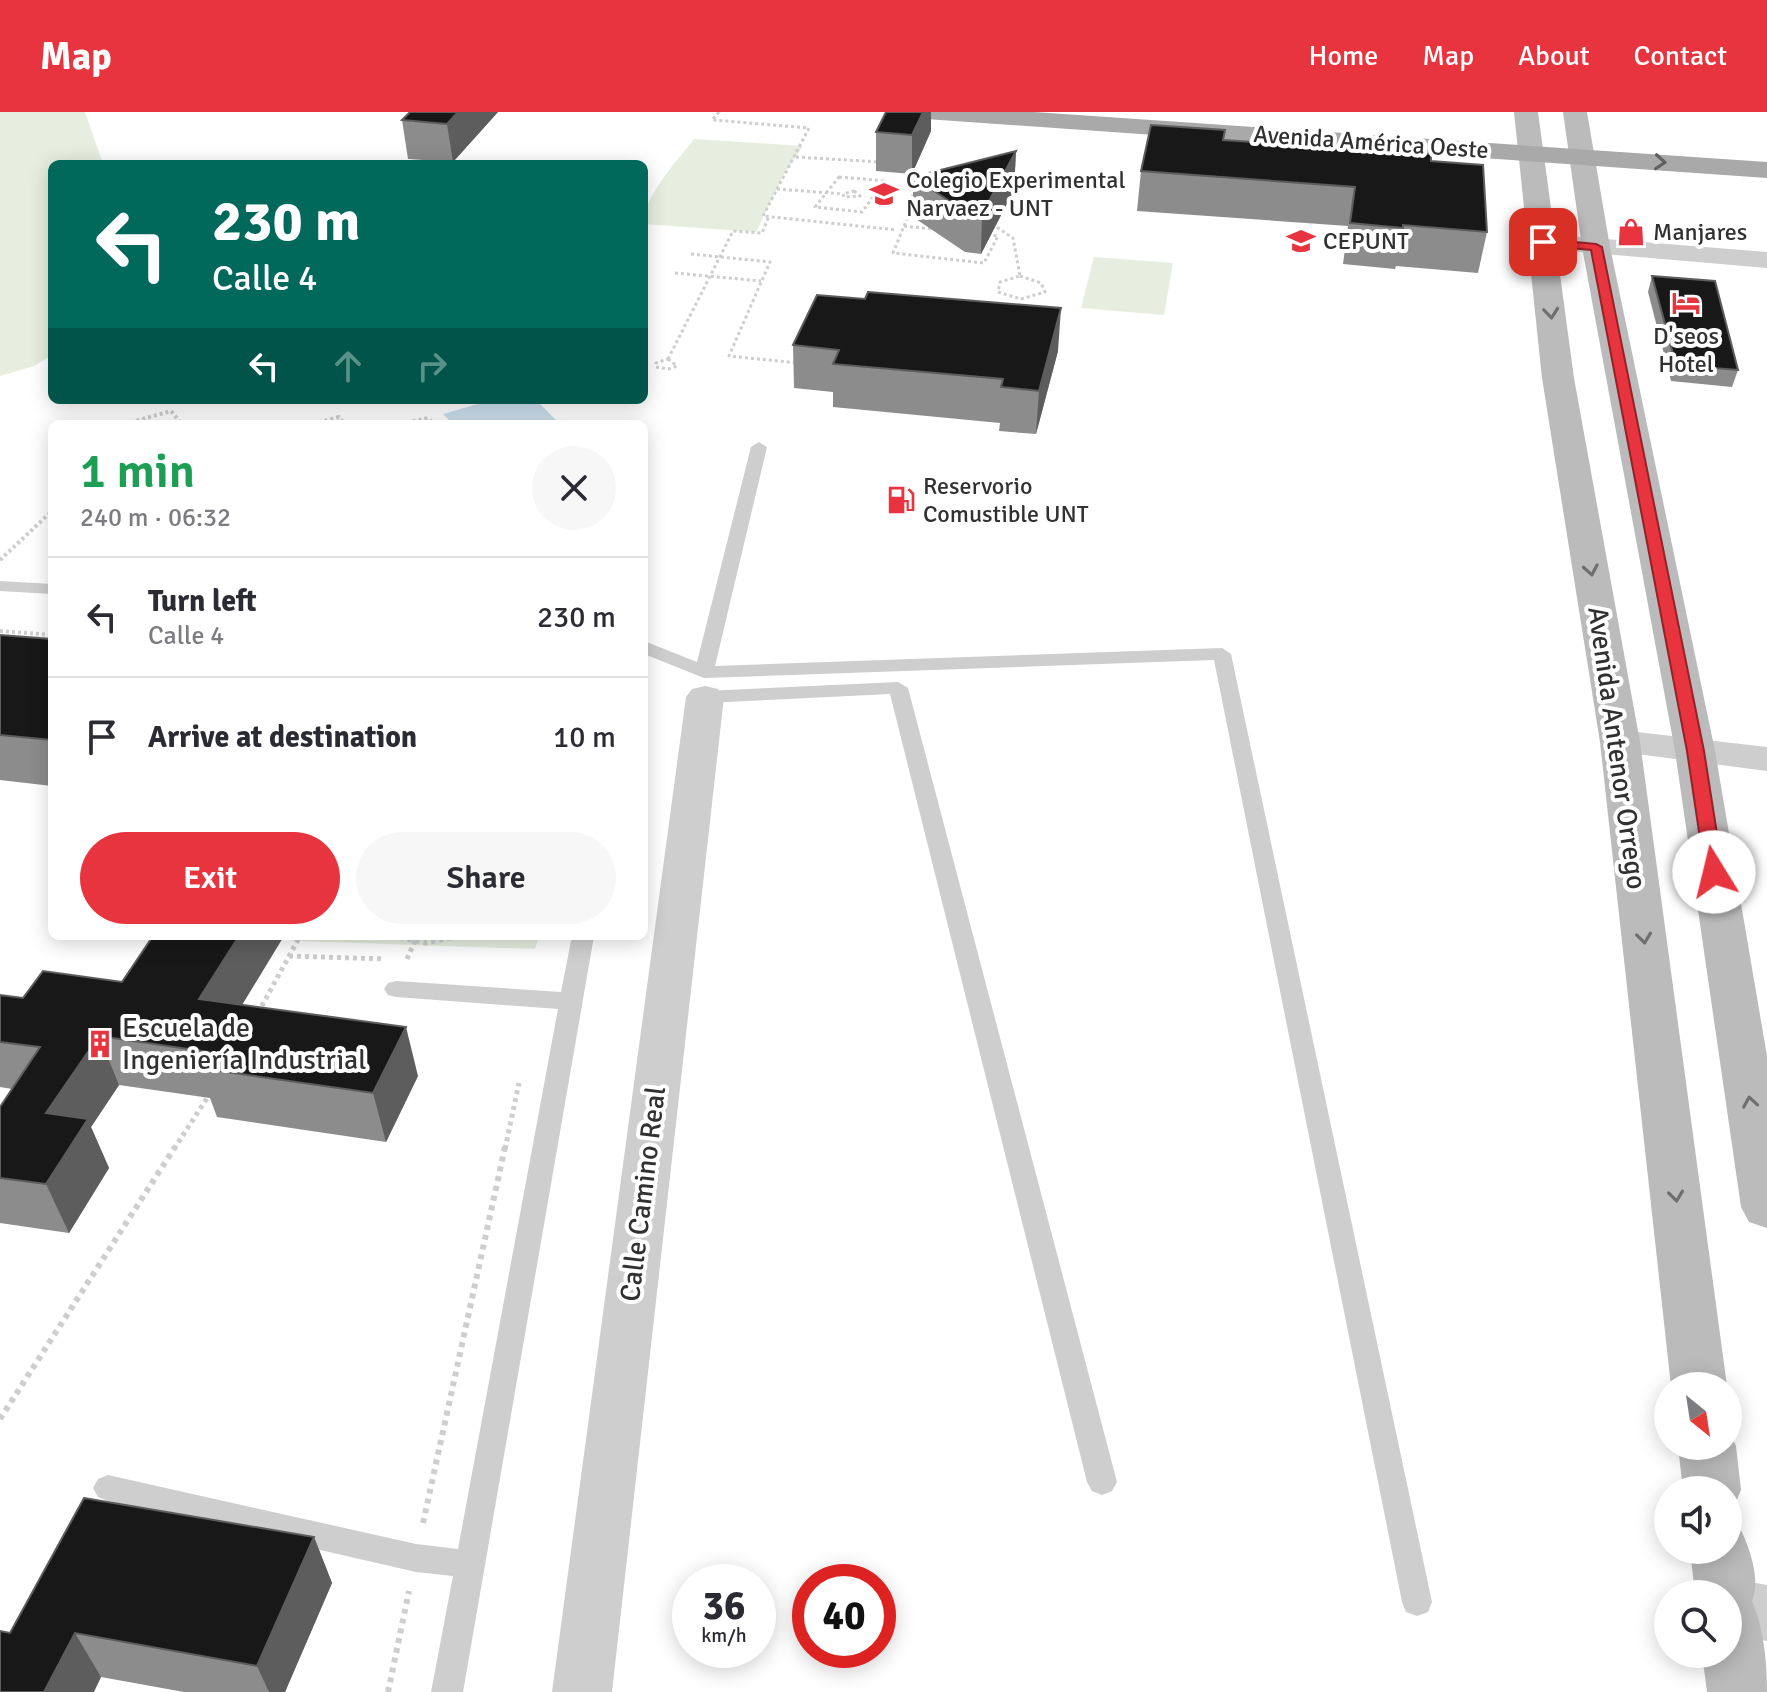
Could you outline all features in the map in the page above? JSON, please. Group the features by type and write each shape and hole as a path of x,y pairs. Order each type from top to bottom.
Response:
{"main road":[{"name":"Avenida América Oeste","path":"926,112 1529,131"},
{"name":"Avenida América Oeste","path":"1243,112 1767,148"},
{"name":"Avenida América Oeste","path":"1579,134 1767,170"}],"street":[{"name":"Avenida Antenor Orrego","path":"1529,131 1558,378 1620,742 1697,1372"},
{"path":"1579,134 1596,247 1695,751 1767,1207"},
{"path":"1543,242 1767,260"},
{"name":"Calle Camino Real","path":"582,1692 704,685"},
{"path":"1620,742 1767,759"},
{"path":"1742,1609 1767,1613"},
{"path":"1736,1668 1739,1692"}],"lane":[{"path":"704,685 759,447"},
{"path":"0,586 48,589"},
{"path":"648,650 704,685 898,688 1102,1482"},
{"path":"704,685 1222,654 1417,1602"},
{"path":"447,1692 582,940"},
{"path":"396,989 570,1001"},
{"path":"108,1488 416,1558 468,1564"}],"path":[{"path":"719,112 712,120 809,128 763,216 897,230"},
{"path":"796,157 881,162"},
{"path":"839,177 885,181 862,212 815,207 827,192 839,177"},
{"path":"917,196 920,185"},
{"path":"777,189 843,194"},
{"path":"917,196 925,200 914,203 906,200 917,196"},
{"path":"904,226 998,236 984,263 893,253 904,226 914,203"},
{"path":"668,359 677,366 656,367 656,363 668,359 733,231 762,233 769,216"},
{"path":"989,222 1013,238 1020,276"},
{"path":"691,254 770,262 729,356 806,364"},
{"path":"675,273 761,281"},
{"path":"1020,276 1041,283 1045,292 1026,299 1006,297 998,292 1000,282 1020,276"},
{"path":"139,420 171,411 179,420"},
{"path":"0,560 48,515"},
{"path":"0,631 48,635"},
{"path":"252,1023 298,940"},
{"path":"289,956 409,959 416,940"},
{"path":"422,940 442,940"},
{"path":"388,1692 520,1077"},
{"path":"0,1419 207,1098"}],"green space":[{"path":"0,112 85,112 102,160 48,160 48,357 34,366 0,376"},
{"path":"694,139 803,146 784,174 756,232 648,224 649,201"},
{"path":"1094,257 1173,263 1164,315 1081,308"},
{"path":"301,940 538,940 535,949"}],"water":[{"path":"478,404 540,404 556,420 449,420 443,414"}],"building":[{"path":"410,112 458,112 447,124 402,120"},
{"path":"886,112 923,112 912,135 876,132"},
{"path":"1151,125 1225,130 1223,140 1431,154 1431,161 1483,165 1487,232 1350,223 1355,187 1141,171"},
{"path":"1016,151 982,214 966,212 913,177"},
{"path":"1652,276 1715,281 1738,370 1676,365"},
{"path":"868,292 1061,308 1039,391 1001,387 1003,379 833,364 839,350 793,345 817,295 865,299"},
{"path":"0,635 48,639 48,740 0,735"},
{"path":"150,940 236,940 199,999 406,1027 373,1093 199,1068 209,1052 99,1036 46,1113 88,1119 46,1184 0,1178 0,1107 40,1047 0,1042 0,995 23,998 43,971 122,982"},
{"path":"84,1498 314,1537 257,1666 75,1633 44,1692 0,1692 0,1631 10,1633"}],"place":[{"name":"Colegio Experimental Narvaez - UNT","path":"884,194"},
{"name":"Manjares","path":"1631,232"},
{"name":"CEPUNT","path":"1301,241"},
{"name":"D'seos Hotel","path":"1686,303"},
{"name":"Reservorio Comustible UNT","path":"901,500"},
{"name":"Escuela de Ingeniería Industrial","path":"100,1044"}],"route":[{"path":"1543,242 1596,247 1695,751 1714,872"}]}
